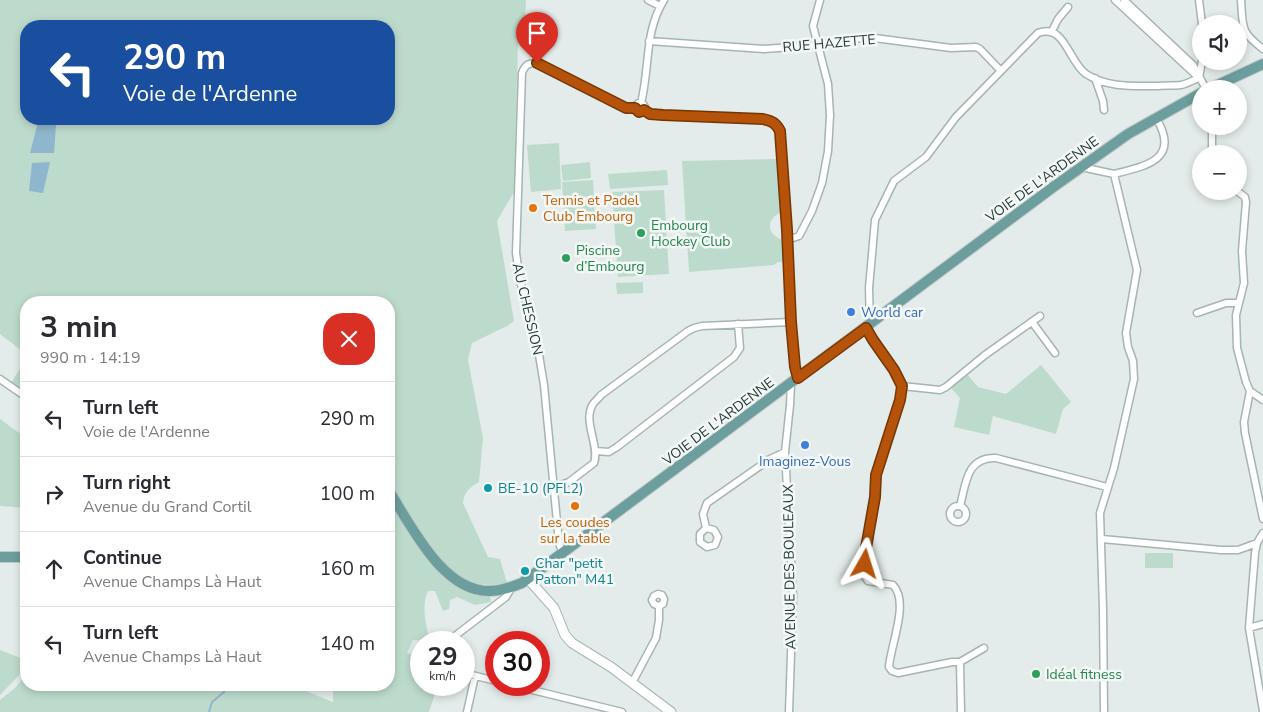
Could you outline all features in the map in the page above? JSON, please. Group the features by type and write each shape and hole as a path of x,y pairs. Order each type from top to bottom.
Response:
{"main road":[{"path":"1227,80 1263,64"},
{"name":"VOIE DE L'ARDENNE","path":"395,500 427,549 442,568 465,585 482,591 499,590 512,587 528,579 1081,167 1128,134 1192,98"},
{"path":"0,557 20,557"}],"street":[{"path":"641,103 649,41 662,3 648,0"},
{"path":"787,240 799,236 812,211 822,183 828,151 830,115 828,84 813,26 820,0"},
{"path":"1115,0 1199,78"},
{"path":"1124,0 1193,65 1199,78"},
{"path":"1199,0 1201,15"},
{"path":"1242,0 1242,20 1246,34 1250,40 1263,49"},
{"path":"1052,31 1058,19 1068,8"},
{"path":"984,648 960,662 907,672 898,673 892,671 889,667 898,631 899,594 893,585 868,581 865,578 866,548 875,497 876,475 900,400 902,386 894,370 873,340 868,326 869,288 875,220 894,181 926,157 950,124 1000,70 1038,33 1046,30 1052,31 1058,35 1085,73 1124,87 1181,85 1199,78"},
{"name":"RUE HAZETTE","path":"649,41 764,49 819,45 867,37 951,48 976,47 1000,70"},
{"name":"AU CHESSION","path":"563,554 559,544 542,376 536,337 520,281 516,253 522,74 524,67 528,64 541,65 626,108 635,108"},
{"path":"1199,78 1200,70"},
{"path":"1095,78 1104,110"},
{"path":"641,103 645,106 644,110 639,112 635,108 636,104 641,103"},
{"name":"AVENUE DES BOULEAUX","path":"644,110 650,114 663,115 763,119 776,124 780,131 795,367 785,452 793,596 789,712"},
{"path":"1081,167 1114,174 1146,166 1161,155 1165,146 1161,126 1156,118"},
{"path":"1104,712 1098,563 1102,539 1100,513 1114,468 1134,379 1133,361 1126,333 1137,270 1114,174"},
{"path":"1246,200 1242,251 1244,283 1236,315 1237,348 1250,391 1263,400"},
{"path":"1197,313 1226,302 1238,303"},
{"path":"902,386 940,390 946,387 985,355 1040,316"},
{"path":"553,488 569,482 594,463 595,450 590,418 592,405 601,395 694,328 791,322"},
{"path":"1032,322 1055,353"},
{"path":"595,450 609,452 617,447 734,357 740,348 738,324"},
{"path":"0,379 20,393"},
{"path":"1250,391 1244,422 1245,433 1263,519"},
{"path":"706,528 703,514 707,503 770,458 785,452"},
{"path":"960,506 971,469 975,463 986,458 996,458 1107,487"},
{"path":"1263,533 1257,543 1255,553 1249,628 1263,711"},
{"path":"1102,539 1221,550 1238,550 1257,543"},
{"path":"528,579 554,608 569,641 611,667 671,712"},
{"path":"461,631 506,597 512,587"},
{"path":"632,683 656,638 659,606"},
{"path":"1249,628 1263,624"},
{"path":"960,662 961,712"},
{"path":"467,712 476,676 485,678"},
{"path":"550,694 622,712"}],"green space":[{"path":"0,0 526,0 524,36 518,43 514,192 497,221 514,321 472,343 468,360 483,438 479,482 468,490 463,503 488,557 500,559 507,583 490,585 475,583 473,594 490,596 491,602 475,605 457,597 450,600 449,609 443,611 435,591 428,591 425,603 428,631 410,631 410,646 407,653 410,654 410,696 434,696 429,712 0,712 0,700 20,682 20,691 307,691 333,702 333,691 395,691 395,296 20,296 20,349 0,334"},
{"path":"559,143 561,189 531,192 527,145"},
{"path":"776,159 781,212 773,219 770,227 777,238 783,240 784,262 778,262 774,265 689,272 682,161"},
{"path":"590,162 591,178 563,181 561,165"},
{"path":"667,170 668,185 610,189 608,174"},
{"path":"593,180 594,196 563,198 562,182"},
{"name":"Embourg Hockey Club","path":"664,190 669,274 618,277 612,192"},
{"path":"594,200 596,229 565,231 563,202"},
{"path":"643,282 643,293 617,294 616,283"},
{"path":"1041,365 1071,402 1063,409 1056,434 993,416 989,435 954,427 960,398 950,387 967,374 978,387 1006,394"},
{"path":"20,369 20,389 11,383"},
{"path":"0,419 20,434 20,508 0,506"},
{"path":"1145,553 1173,553 1173,568 1145,568"},
{"path":"0,650 20,658 20,674 0,695"}],"water":[{"path":"37,125 56,125 54,153 30,153"},
{"path":"50,162 43,193 29,191 32,163"}],"waterway":[{"path":"209,712 212,702 224,691"}],"place":[{"name":"Tennis et Padel Club Embourg","path":"533,208"},
{"name":"Embourg Hockey Club","path":"641,233"},
{"name":"Piscine d’Embourg","path":"566,258"},
{"name":"World car","path":"851,312"},
{"name":"Imaginez-Vous","path":"805,445"},
{"name":"BE-10 (PFL2)","path":"488,488"},
{"name":"Les coudes sur la table","path":"575,506"},
{"name":"Char \"petit Patton\" M41","path":"525,571"},
{"name":"Idéal fitness","path":"1036,674"}],"route":[{"path":"537,63 626,108 635,108 639,112 644,110 650,114 663,115 763,119 776,124 780,131 791,322 795,367 798,378 866,328 894,370 902,386 900,400 876,475 875,497 865,564"}]}
